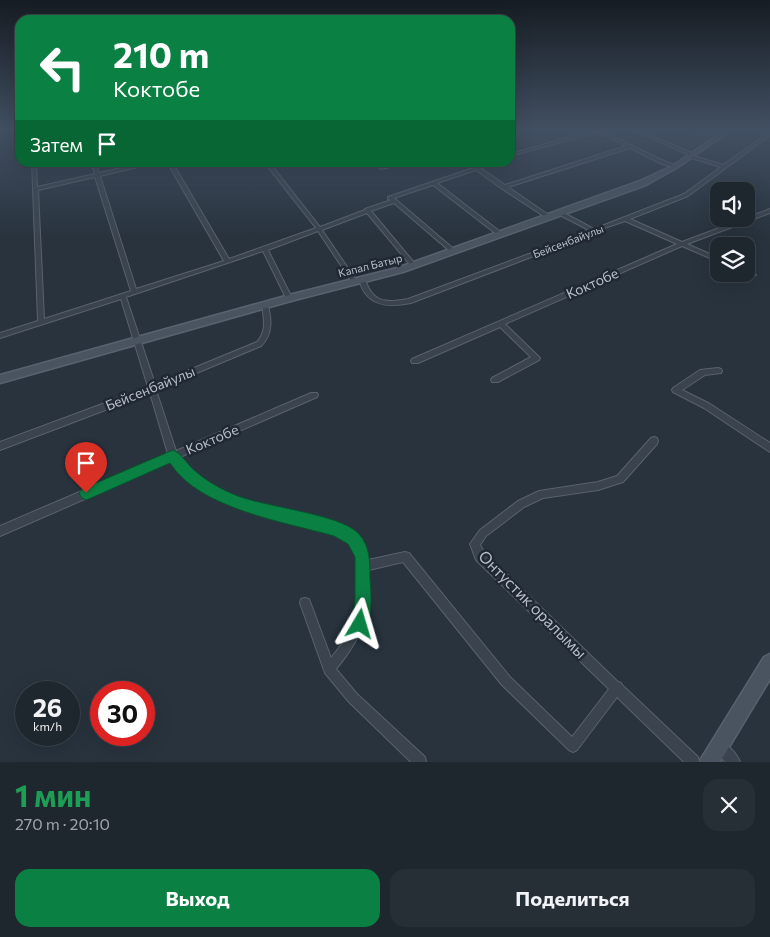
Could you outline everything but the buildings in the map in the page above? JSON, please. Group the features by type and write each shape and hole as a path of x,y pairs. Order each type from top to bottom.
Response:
{"main road":[{"name":"Капал Батыр","path":"0,379 289,298 414,266 643,183 676,166"},
{"path":"709,762 770,663"}],"street":[{"path":"503,187 570,166"},
{"path":"720,166 724,167"},
{"path":"34,167 40,323"},
{"path":"94,167 134,292"},
{"path":"35,189 135,167"},
{"path":"172,167 228,261"},
{"name":"Бейсенбайулы","path":"270,167 369,295 379,301 393,304 409,301 686,195 724,167"},
{"path":"382,168 386,167"},
{"path":"0,336 265,249 367,210 471,167"},
{"path":"474,167 548,218"},
{"path":"433,183 501,235"},
{"path":"392,199 454,252"},
{"path":"367,210 414,266"},
{"name":"Коктобе","path":"416,361 682,244 770,211"},
{"path":"560,213 592,230"},
{"path":"625,219 710,256"},
{"path":"265,249 289,298"},
{"path":"123,296 151,389 173,455 178,464 190,476 213,492 234,502 337,529 347,534 359,546 363,566 363,613 352,642 329,669"},
{"name":"Бейсенбайулы","path":"0,446 151,389 259,344 266,338 269,331 265,305"},
{"path":"495,380 536,358 500,323"},
{"path":"718,371 703,372 676,390 707,406 770,448"},
{"name":"Коктобе","path":"0,532 314,395"},
{"name":"Онтустик оралымы","path":"654,441 620,479 598,486 542,494 514,510 483,532 475,544 480,556 693,762"},
{"path":"363,566 404,557 506,681 573,746 616,687"},
{"path":"305,603 329,669 354,698 420,762"},
{"path":"719,746 734,762"}],"route":[{"path":"86,493 173,455 178,464 190,476 213,492 234,502 337,529 354,539 359,546 362,556 364,571 363,613 360,624"}]}
